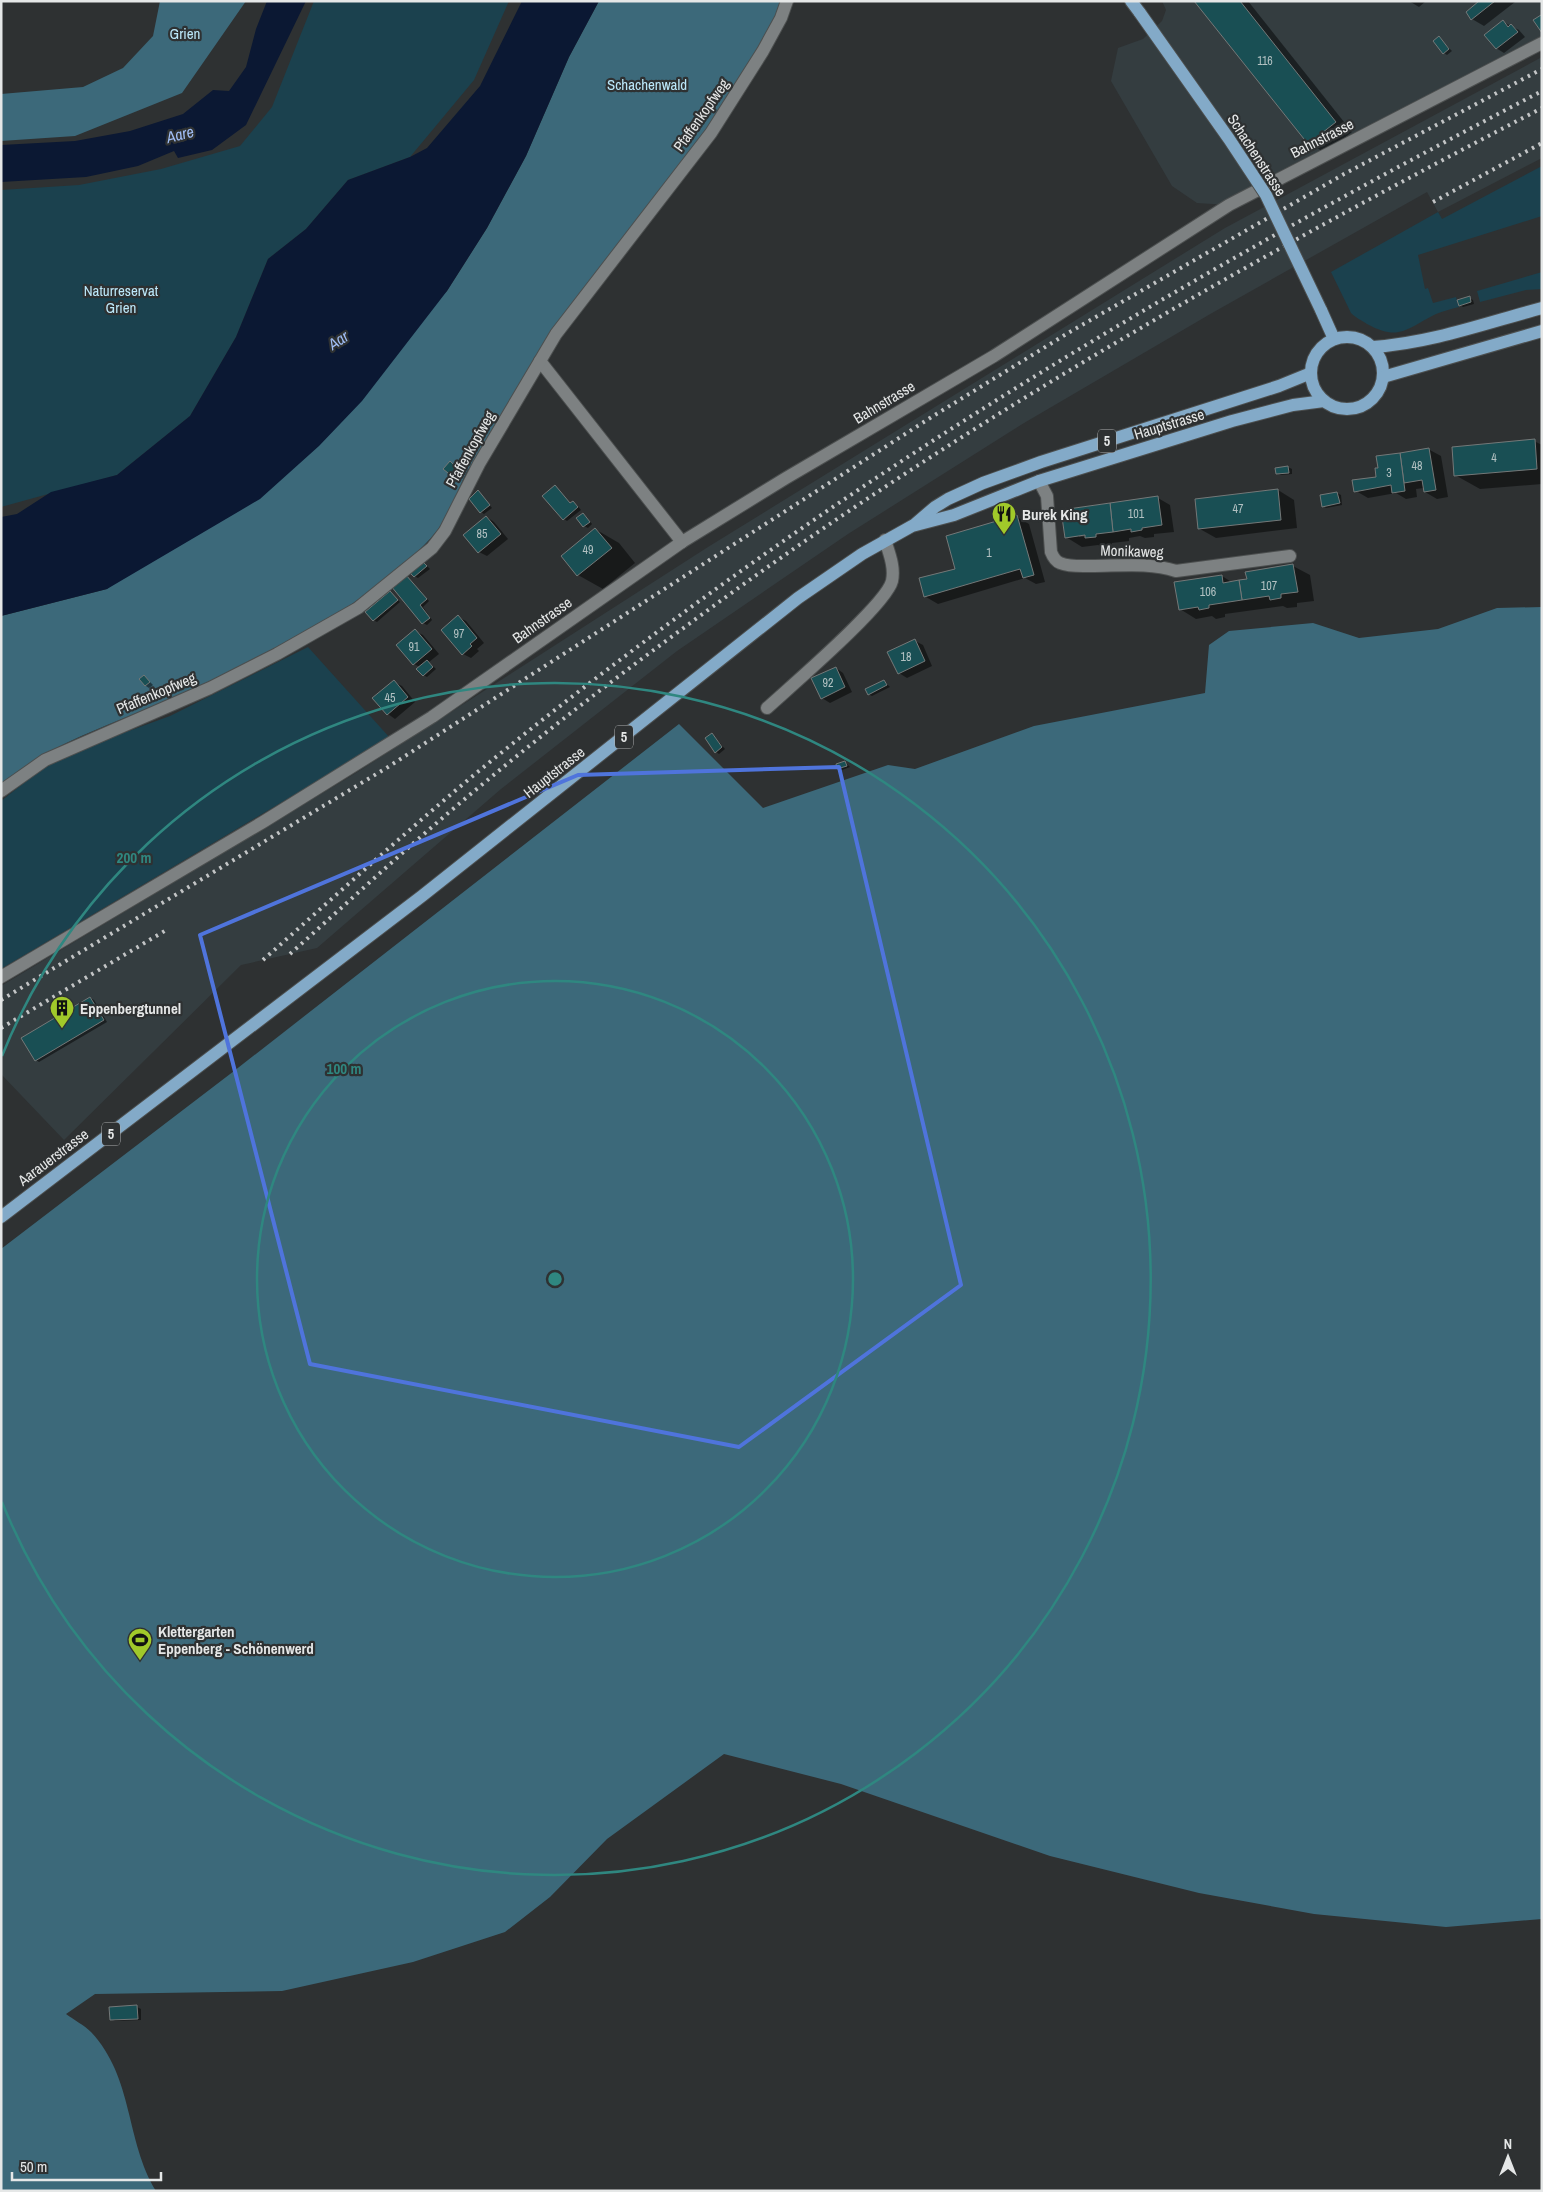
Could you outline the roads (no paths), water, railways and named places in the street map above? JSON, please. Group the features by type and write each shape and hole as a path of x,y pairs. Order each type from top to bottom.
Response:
{"main road":[{"name":"Schachenstrasse","path":"1131,1 1229,139 1266,195 1334,339"},
{"path":"1373,347 1421,341 1542,308"},
{"path":"1383,377 1542,331"},
{"path":"1355,337 1373,347 1379,356 1383,377 1380,388 1374,397 1365,404 1344,409 1324,401 1315,388 1311,373 1315,356 1326,343 1334,339 1355,337"},
{"name":"Hauptstrasse","path":"220,1051 430,890 798,598 885,540 912,526 935,507 983,483 1041,462 1279,386 1311,373"},
{"name":"Hauptstrasse","path":"912,526 954,515 1039,481 1279,408 1324,401"},
{"name":"Aarauerstrasse","path":"1,1217 220,1051"}],"street":[{"name":"Pfaffenkopfweg","path":"1,791 45,760 210,688 276,654 365,603 432,548 445,531 479,464 556,334 711,133 763,51 787,1"},
{"name":"Bahnstrasse","path":"1,978 264,822 432,717 682,542 786,478 994,356 1229,204 1542,43"},
{"path":"540,360 682,542"},
{"name":"Monikaweg","path":"1039,481 1047,496 1051,552 1053,558 1059,563 1071,566 1139,566 1176,571 1290,556"},
{"path":"767,708 860,622 888,593 893,570 885,540"}],"water":[{"name":"Aare","path":"267,1 306,1 246,125 212,150 178,158 174,151 138,166 86,177 1,182 1,145 75,141 130,131 183,114 213,90 229,91 246,67 256,29"},
{"name":"Aar","path":"522,1 599,1 569,57 526,156 487,228 447,291 362,401 319,446 260,499 107,589 1,616 1,517 17,514 51,492 117,475 190,416 236,337 268,259 306,229 348,180 410,157 427,148 480,86"}],"railway":[{"path":"1,1000 388,767 930,418 1068,333 1344,174 1542,69"},
{"path":"263,960 420,820 551,713 683,613 889,469 1102,335 1211,271 1431,149 1542,91"},
{"path":"290,954 434,825 559,722 790,551 893,481 998,414 1213,286 1322,225 1542,108"},
{"path":"1433,202 1542,143"},
{"path":"1,1028 168,929"}],"place":[{"name":"Burek King","path":"1004,535"},
{"name":"Eppenbergtunnel","path":"62,1029"},
{"name":"Klettergarten Eppenberg - Schönenwerd","path":"140,1661"}],"park label":[{"name":"Grien","path":"185,33"},
{"name":"Schachenwald","path":"647,84"},
{"name":"Naturreservat Grien","path":"121,298"}]}
